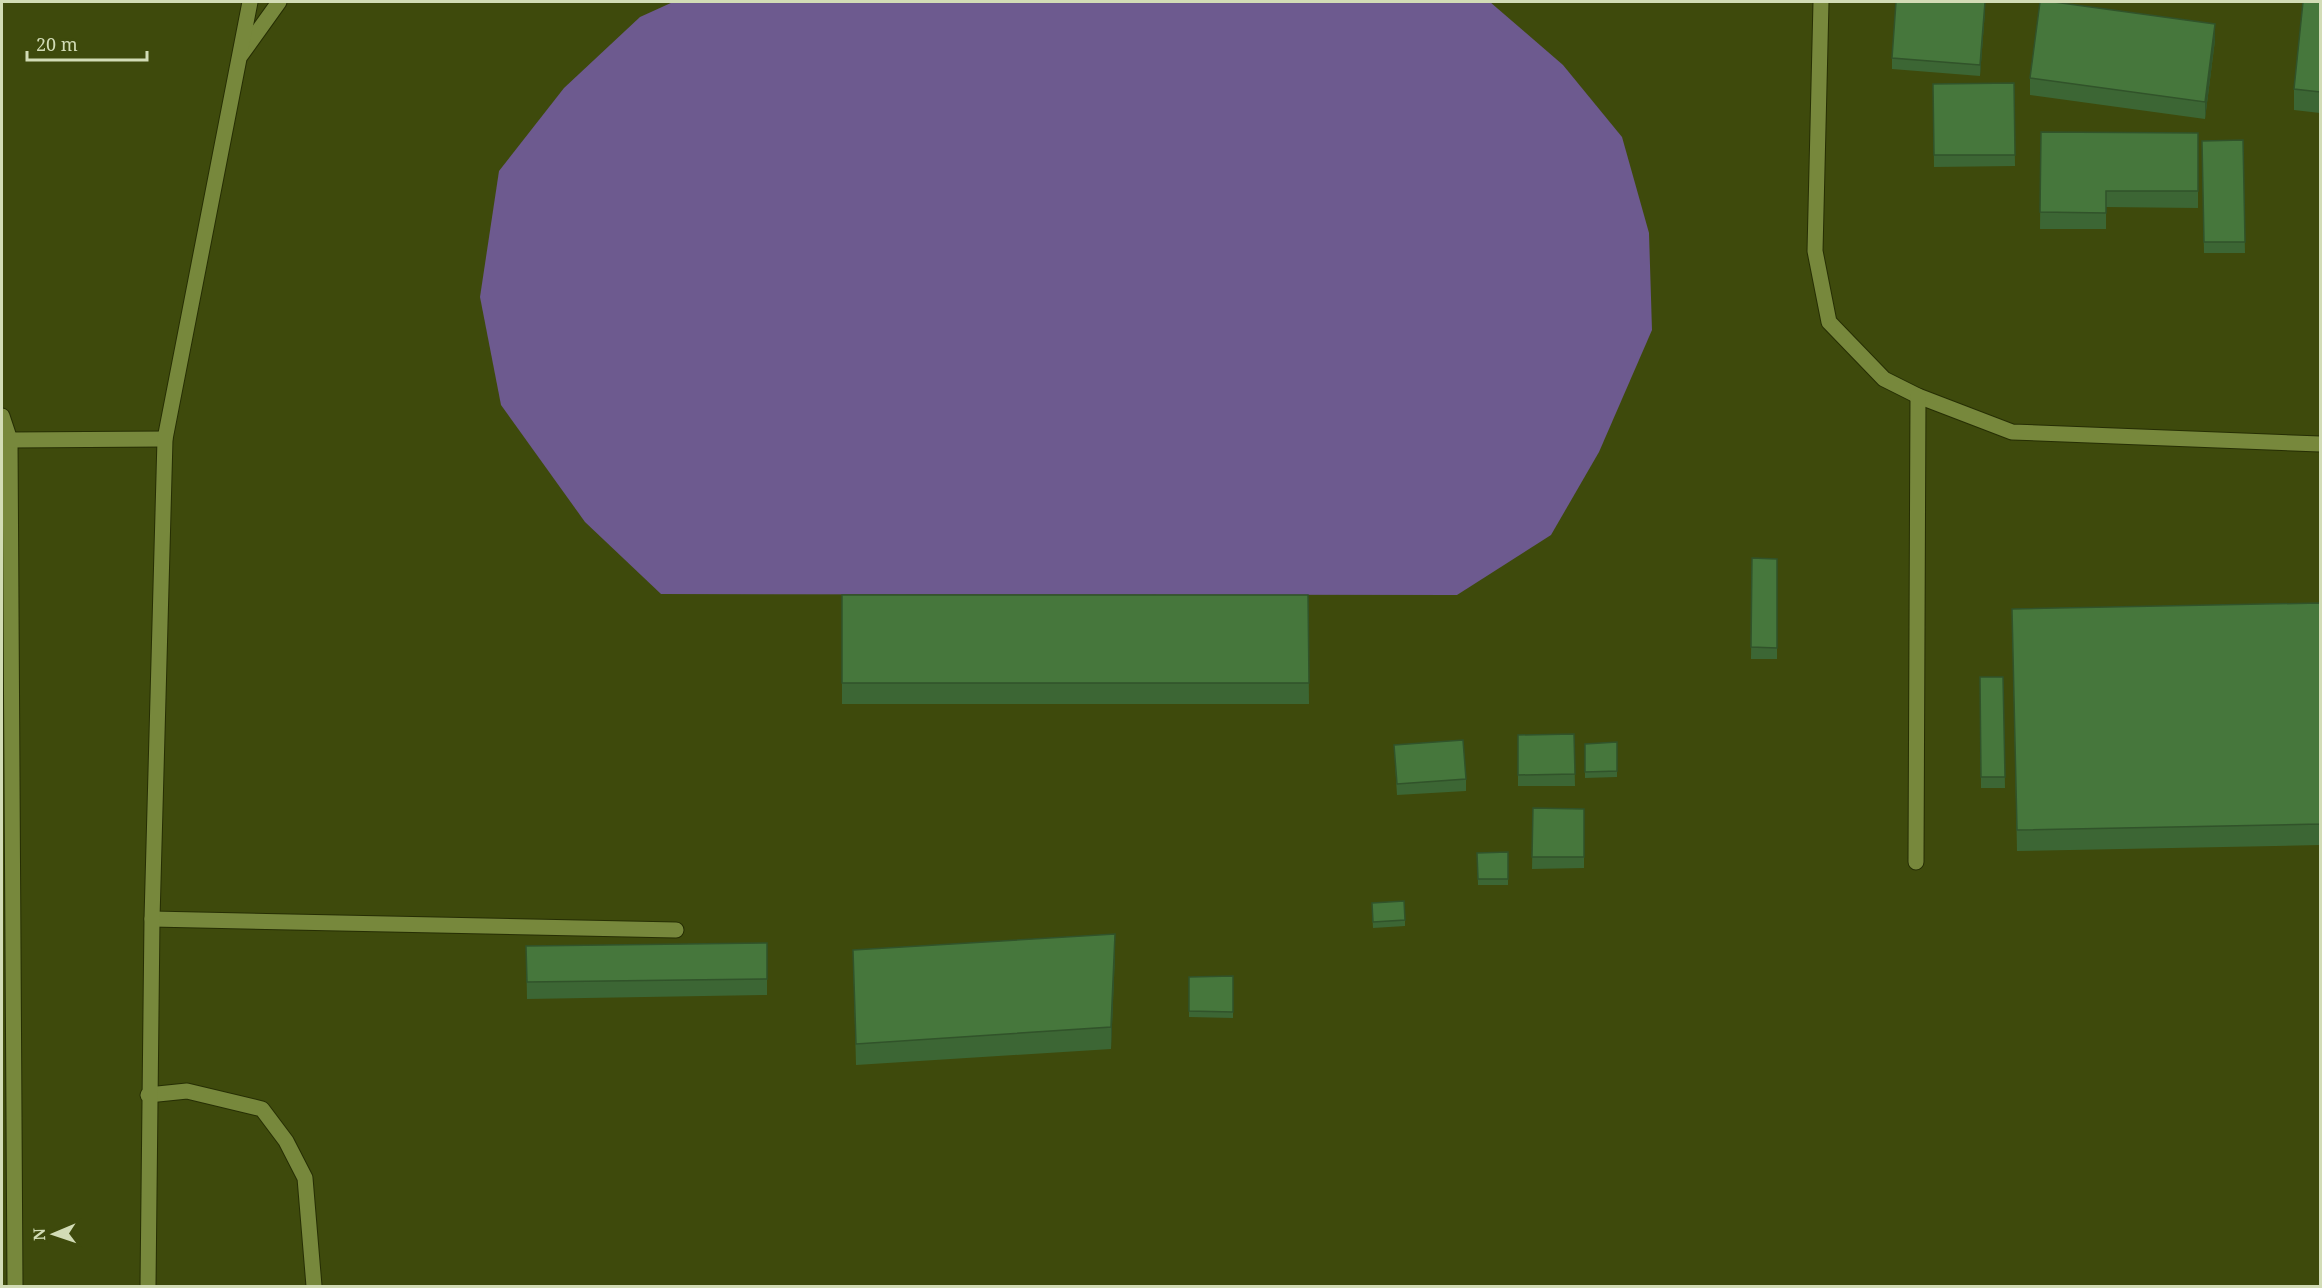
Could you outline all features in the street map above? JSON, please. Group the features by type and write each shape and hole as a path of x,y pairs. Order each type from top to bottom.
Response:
{"street":[{"path":"148,1287 148,1095 165,439 250,2"},
{"path":"239,58 279,2"},
{"path":"1821,2 1815,251 1829,322 1884,379 1918,396 2012,432 2320,444"},
{"path":"1916,862 1918,396"},
{"path":"2,417 10,440 15,1287"},
{"path":"10,440 165,439"},
{"path":"152,919 676,930"},
{"path":"148,1095 187,1091 261,1109 286,1141 304,1178 314,1287"}],"shaded area":[{"path":"673,2 1490,2 1563,65 1622,137 1649,233 1652,330 1599,452 1551,535 1457,595 661,594 585,522 501,405 480,297 499,171 564,88 640,17"}],"building":[{"path":"1896,2 1985,2 1980,65 1892,58"},
{"path":"2040,2 2215,24 2205,102 2030,78"},
{"path":"2303,2 2320,2 2320,92 2294,89"},
{"path":"2014,83 2015,155 1934,155 1933,84"},
{"path":"2041,132 2198,133 2198,191 2106,191 2106,213 2040,212"},
{"path":"2243,140 2245,242 2204,242 2202,141"},
{"path":"1752,558 1777,559 1777,648 1751,647"},
{"path":"842,595 1308,595 1309,683 842,683"},
{"path":"2320,603 2320,824 2017,830 2012,609"},
{"path":"1980,677 2003,677 2005,777 1981,777"},
{"path":"1574,734 1575,774 1518,775 1518,735"},
{"path":"1463,740 1466,779 1397,784 1394,745"},
{"path":"1617,742 1617,771 1585,772 1585,744"},
{"path":"1533,808 1584,809 1584,857 1532,857"},
{"path":"1508,852 1508,879 1478,879 1477,853"},
{"path":"1404,901 1405,920 1373,922 1372,903"},
{"path":"1115,934 1111,1027 856,1044 853,950"},
{"path":"767,943 767,979 527,982 526,946"},
{"path":"1233,976 1233,1012 1189,1011 1189,977"}]}
